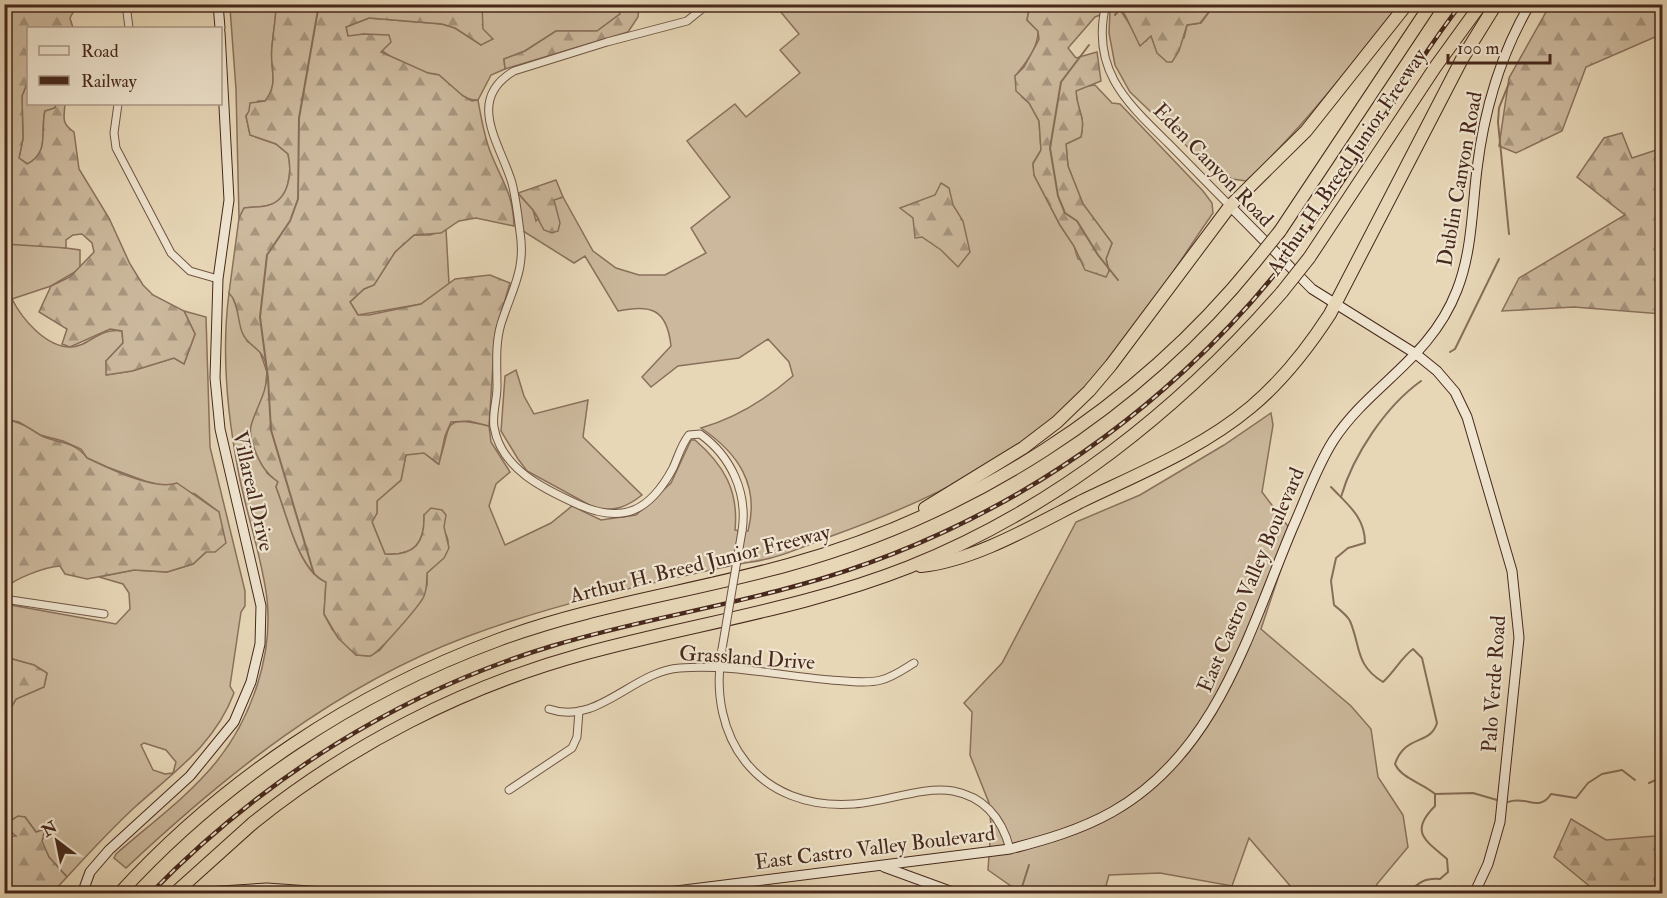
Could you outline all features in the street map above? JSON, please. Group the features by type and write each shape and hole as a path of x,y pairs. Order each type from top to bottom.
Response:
{"highway":[{"path":"880,535 1014,454 1073,407 1111,365 1230,206 1306,131 1407,4"},
{"name":"Arthur H. Breed Junior Freeway","path":"119,894 159,853 233,788 304,737 380,692 459,655 562,619 776,569 880,535 986,485 1084,423 1174,349 1255,262 1280,231 1431,4"},
{"name":"Arthur H. Breed Junior Freeway","path":"174,894 253,823 300,787 365,746 424,714 494,683 595,651 805,602 908,567 1017,513 1112,452 1202,376 1282,292 1309,258 1440,59 1481,4"},
{"path":"908,567 940,564 998,542 1205,439 1244,412 1281,378 1314,338 1335,304 1462,59 1496,4"}],"main road":[{"name":"Villareal Drive","path":"219,4 220,27"},
{"name":"Dublin Canyon Road","path":"1416,354 1444,318 1464,270 1481,136 1488,107 1508,48 1530,4"},
{"name":"Villareal Drive","path":"82,894 90,872 109,850 190,776 234,722 251,682 260,644 261,606 220,429 215,378 218,279 229,200 222,68"},
{"name":"Eden Canyon Road","path":"1230,206 1300,280 1416,354"},
{"name":"East Castro Valley Boulevard","path":"652,894 1010,849 1061,835 1112,812 1141,792 1177,760 1217,706 1333,441 1351,417 1416,354"},
{"name":"Palo Verde Road","path":"1416,354 1444,378 1464,410 1512,571 1518,608 1518,646 1500,822 1488,864 1473,894"},
{"path":"882,866 958,894"},
{"path":"174,894 267,888 352,894"}],"street":[{"path":"126,4 129,27"},
{"path":"708,4 687,21 607,42 514,71 503,78 489,96 488,109 492,134 512,185 523,249 517,284 497,338 494,427 508,456 524,476 594,512 612,516 629,513 654,495 665,481 688,435 700,434 722,455 737,479 744,507 742,531 718,669 718,700 728,735 746,762 771,784 801,799 835,805 856,804 936,791 965,794 984,804 997,818 1010,849"},
{"name":"Eden Canyon Road","path":"1106,4 1102,22 1103,46 1109,72 1117,87 1135,110 1230,206"},
{"path":"118,105 114,133 116,148 171,253 190,271 218,279"},
{"path":"4,599 104,614"},
{"name":"Grassland Drive","path":"549,710 563,713 579,711 605,701 656,672 680,668 867,681 892,676 914,663"},
{"path":"509,790 572,748 578,737 579,711"}],"green space":[{"path":"5,4 77,5 70,18 73,27 27,27 27,84 22,96 23,139 19,158 27,164 39,154 43,141 45,111 55,108 56,105 65,105 64,120 74,132 79,169 109,218 130,264 143,285 153,295 184,311 195,334 184,364 174,358 132,371 106,375 106,361 123,343 122,331 110,329 70,347 62,344 67,329 39,312 51,286 70,277 94,252 92,243 82,234 73,235 66,240 66,248 5,244"},
{"path":"1226,4 1400,5 1288,139 1246,181 1232,179 1194,153 1130,92 1115,65 1109,33 1110,11 1119,8 1130,25 1146,41 1151,35 1155,46 1184,38 1187,25 1201,23 1212,8"},
{"path":"260,5 276,5 271,54 273,81 265,101 258,101 246,116 250,135 276,144 288,154 290,168 288,184 276,202 266,206 245,208 239,218 236,89 230,8 236,6 247,10"},
{"path":"276,5 482,5 483,29 493,39 481,45 455,28 442,24 369,18 346,27 348,36 389,35 391,42 381,52 428,73 439,75 463,96 472,101 478,100 488,145 509,195 514,226 476,218 459,221 441,233 414,235 395,252 374,285 364,289 350,302 358,315 369,315 421,304 455,279 490,275 510,283 495,334 489,426 469,421 451,422 445,436 439,464 424,453 406,455 401,480 377,501 377,513 372,522 385,554 404,553 416,546 423,533 424,515 431,508 442,510 446,515 444,527 449,548 444,558 427,573 426,591 421,601 390,638 370,656 356,655 338,638 324,614 326,582 316,576 301,554 276,487 278,482 261,464 255,451 250,431 265,387 266,364 260,353 245,338 240,327 235,301 229,293 239,218 244,208 266,206 276,202 288,184 290,168 288,154 276,144 250,135 246,116 250,103 265,101 272,88 271,54"},
{"path":"482,5 618,5 620,14 597,31 556,31 525,51 504,59 505,69 491,75 478,100 462,95 439,75 418,70 392,58 364,34 348,37 346,27 369,18 442,24 455,28 481,45"},
{"path":"618,5 639,5 638,17 628,32 505,69 504,59 525,51 556,31 597,31 620,14"},
{"path":"775,5 1030,5 1027,20 1038,31 1038,37 1031,55 1015,76 1022,97 1029,103 1039,121 1041,150 1033,163 1034,175 1060,225 1074,246 1078,259 1109,271 1106,259 1112,243 1083,204 1068,166 1066,144 1081,137 1082,118 1076,91 1081,87 1095,85 1112,103 1120,104 1203,191 1212,203 1213,213 1135,328 1092,382 1042,428 966,478 911,505 785,554 562,606 466,637 418,657 328,707 285,736 203,799 126,868 114,858 116,854 194,786 229,744 250,705 267,642 267,599 262,568 239,475 228,407 225,361 229,293 233,297 247,341 259,349 267,372 265,395 251,427 267,473 278,482 276,487 301,554 316,576 326,582 324,614 332,629 356,655 370,656 380,650 421,601 427,585 427,573 447,549 447,536 435,522 424,515 422,533 416,546 403,553 385,554 372,522 377,513 377,501 401,480 406,454 424,453 438,464 447,432 454,423 462,421 489,426 491,442 510,472 496,484 489,506 505,545 551,523 572,506 601,520 636,515 671,483 691,440 695,440 714,459 727,480 735,503 735,530 748,531 751,499 743,472 726,448 701,428 738,413 772,393 793,376 789,362 768,339 739,358 678,366 651,387 642,377 671,346 666,324 655,312 648,309 618,311 585,256 574,263 523,231 518,193 533,210 536,221 554,199 563,197 593,251 616,268 639,275 665,275 706,253 691,228 730,197 687,141 735,104 746,117 800,73 780,50 799,34"},
{"path":"1030,5 1226,5 1212,8 1200,23 1187,25 1179,51 1172,62 1167,62 1157,53 1151,36 1140,46 1125,15 1119,8 1095,17 1068,48 1076,58 1097,52 1101,81 1076,91 1082,118 1081,137 1066,144 1068,166 1083,204 1112,243 1106,259 1109,271 1106,277 1085,270 1034,175 1033,164 1041,150 1039,121 1029,103 1016,91 1015,76 1024,67 1039,39 1038,31 1027,20"},
{"path":"1550,5 1662,5 1662,34 1586,67 1562,131 1516,153 1499,146 1509,78"},
{"path":"27,84 27,105 56,105 55,108 45,111 42,147 35,159 28,164 19,158 23,139 22,96"},
{"path":"1622,133 1632,158 1662,148 1662,314 1574,307 1502,311 1519,278 1625,215 1577,177 1604,138"},
{"path":"556,180 563,197 554,200 560,223 558,231 552,233 544,230 533,210 518,193"},
{"path":"941,183 949,188 953,205 963,221 970,252 958,267 941,250 922,237 915,238 913,218 900,208 935,195"},
{"path":"446,229 449,284 421,304 358,315 350,302 364,289 374,285 395,252 414,235 430,235"},
{"path":"5,244 44,245 80,250 80,269 51,286 12,299 28,323 44,337 61,346 77,346 100,334 122,331 123,343 106,361 107,375 132,371 174,358 184,364 195,334 184,311 206,317 210,447 245,591 245,606 241,612 230,686 234,693 226,711 205,742 192,756 117,824 67,877 49,857 41,841 45,836 36,832 25,817 5,824 5,718 16,699 44,687 47,673 34,665 5,657 5,604 116,624 130,609 129,593 123,584 99,577 134,570 167,572 193,564 206,552 219,512 195,494 145,481 107,467 87,458 81,449 40,435 19,422 5,419","holes":["144,743 166,750 176,762 173,773 165,774 153,770 141,745"]},
{"path":"516,370 524,396 534,414 588,400 583,437 642,495 620,508 595,508 527,471 501,431 505,376"},
{"path":"1271,413 1273,425 1262,492 1293,533 1261,629 1351,706 1371,729 1378,777 1403,815 1408,847 1377,884 1374,893 1291,893 1292,888 1249,838 1232,886 1160,873 1109,875 1104,893 1035,893 1011,886 988,870 991,826 989,803 970,755 972,712 964,703 1002,663 1076,522 1140,495 1224,445"},
{"path":"5,419 24,425 46,438 71,445 87,458 131,477 156,484 177,483 219,512 226,543 215,552 206,552 193,564 167,572 134,570 87,579 65,574 60,566 47,568 16,580 5,588"},
{"path":"5,657 34,665 47,673 44,687 16,699 5,718"},
{"path":"18,816 25,817 36,832 45,829 42,841 49,857 67,877 52,893 5,893 5,837 16,836 5,827 5,824"},
{"path":"1571,819 1606,840 1655,836 1662,827 1662,893 1598,893 1554,857"}],"waterway":[{"path":"314,574 271,430 268,378 260,317 267,255 290,221 298,199 299,118 319,4"},
{"path":"1115,15 1124,4"},
{"path":"1089,45 1061,82 1050,148 1058,196 1065,213 1077,221 1098,255 1118,280"},
{"path":"1509,83 1499,108 1498,122 1509,234"},
{"path":"1450,352 1455,349 1499,259"},
{"path":"1341,497 1346,481 1372,433 1395,404 1421,381"},
{"path":"1331,487 1359,519 1365,543 1348,548 1336,558 1331,581 1334,605 1350,621 1363,662 1374,676 1383,682 1413,649 1422,658 1437,723 1429,735 1405,748 1395,764 1408,777 1435,794"},
{"path":"1508,802 1521,800 1537,803 1546,800 1551,794 1576,798 1588,783 1602,774 1622,770 1635,780"},
{"path":"1649,783 1662,777"},
{"path":"1435,794 1473,793 1497,800"},
{"path":"1408,894 1422,882 1440,879 1448,872 1447,859 1423,835 1423,823 1435,806 1435,794"},
{"path":"1657,796 1662,805"},
{"path":"1005,894 1022,887 1029,865"}],"railway":[{"path":"150,894 193,852 286,777 387,714 440,688 495,665 552,646 762,595 822,579 880,559 965,522 1063,466 1145,405 1184,371 1256,297 1319,216 1424,56 1461,4"}]}
